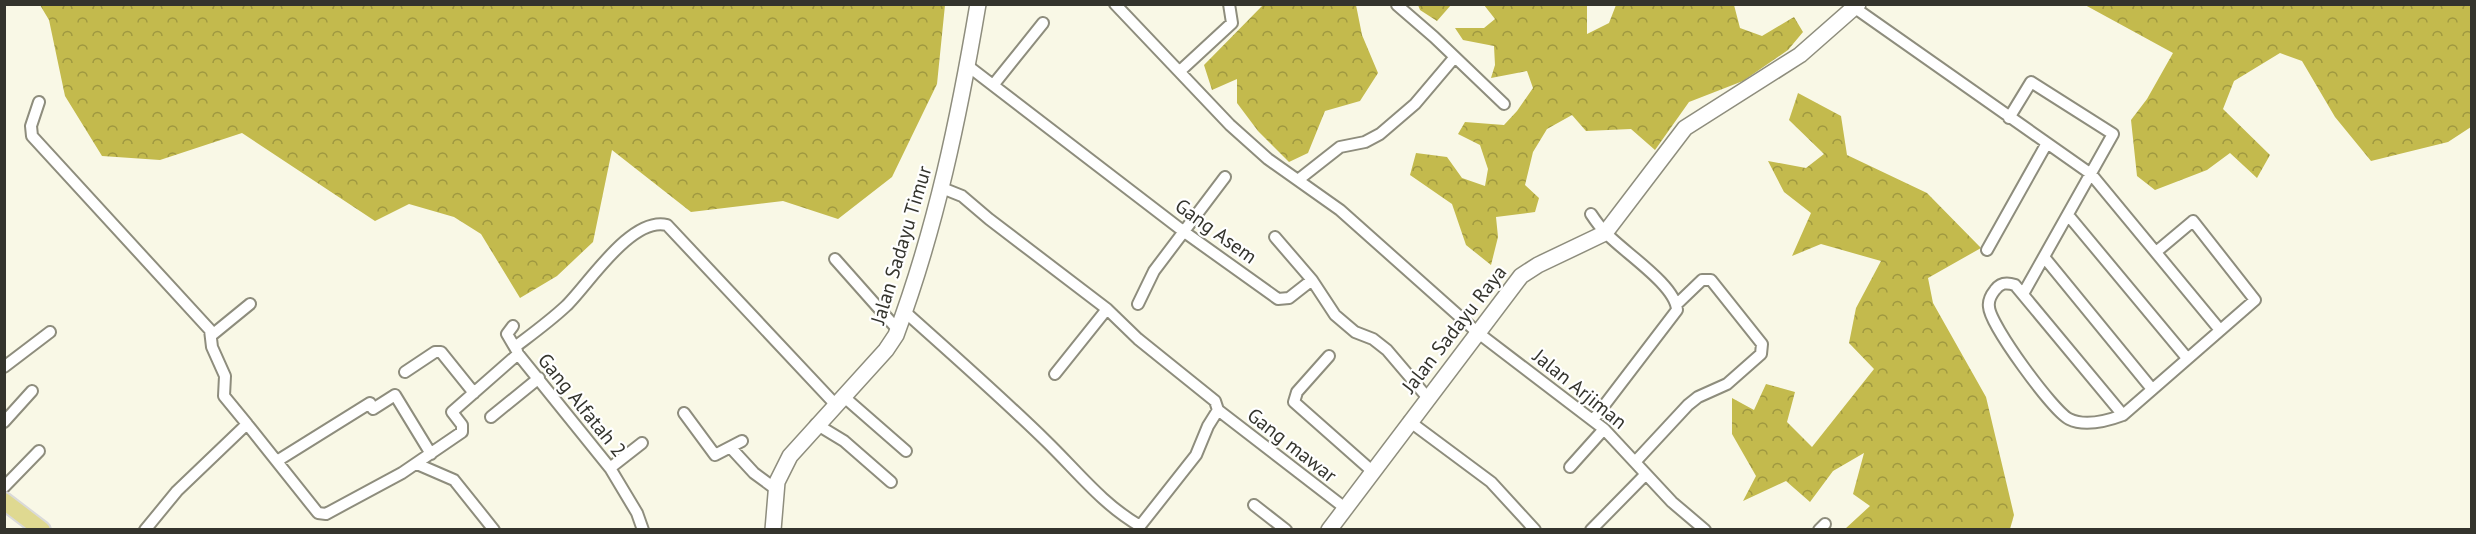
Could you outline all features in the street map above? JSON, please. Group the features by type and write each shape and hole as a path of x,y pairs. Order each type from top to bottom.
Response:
{"main road":[{"path":"4,501 42,530"}],"street":[{"name":"Jalan Sadayu Timur","path":"773,530 781,472 790,456 816,424 886,350 898,330 942,188 968,66 978,4"},
{"name":"Jalan Arjiman","path":"1115,4 1230,125 1268,159 1340,210 1477,332 1604,429 1672,502 1705,530"},
{"path":"1180,71 1232,23 1229,4"},
{"path":"1397,5 1504,104"},
{"path":"1856,6 2091,174 2220,330"},
{"name":"Jalan Sadayu Raya","path":"1329,530 1427,397 1528,270 1605,233 1685,128 1800,55 1856,6"},
{"path":"994,84 1043,23"},
{"path":"1298,180 1340,147 1365,142 1380,134 1415,104 1454,58"},
{"name":"Gang Asem","path":"968,66 1183,231 1278,299 1289,298 1312,280"},
{"path":"2009,117 2031,82 2113,134 2023,294"},
{"path":"39,102 31,126 32,136 206,325 212,335 212,347 225,376 224,396 277,461 369,403 373,409 395,395 431,454"},
{"path":"1986,250 2047,143"},
{"path":"1138,304 1154,272 1225,177"},
{"name":"Gang mawar","path":"942,188 972,203 989,219 1107,309 1138,339 1215,401 1218,410 1345,508"},
{"path":"1590,214 1605,233 1656,279 1677,304"},
{"path":"2068,215 2187,358"},
{"path":"2123,415 2015,285 2003,284 1991,294 1988,306 1994,324 2055,408 2069,419 2086,423 2109,421 2123,415 2255,300 2193,221 2156,252"},
{"path":"513,326 507,334 517,351 567,305 612,252 646,228 660,223 667,225 839,400 906,451"},
{"path":"1275,237 1312,280 1335,315 1355,332 1373,339 1387,350 1427,397"},
{"path":"2044,257 2152,389"},
{"path":"835,259 898,330"},
{"path":"1593,420 1675,315 1677,304 1702,280 1711,280 1762,344 1761,354 1727,384 1694,399 1635,462"},
{"path":"212,335 250,304"},
{"path":"1055,374 1107,309"},
{"path":"904,311 1024,420 1093,491 1143,527 1196,455 1208,426 1218,410"},
{"path":"4,367 50,332"},
{"name":"Gang Alfatah 2","path":"277,461 302,495 323,515 417,464 462,432 462,425 452,412 517,351 610,468 637,513 643,530"},
{"path":"405,372 435,352 441,352 474,393"},
{"path":"1329,356 1297,392 1293,402 1372,471"},
{"path":"491,417 539,378"},
{"path":"4,422 32,391"},
{"path":"684,413 713,454 718,456 742,441"},
{"path":"1409,421 1491,483 1535,530"},
{"path":"145,530 177,491 247,424"},
{"path":"816,424 851,447 891,482"},
{"path":"1570,466 1604,429"},
{"path":"610,468 642,443"},
{"path":"731,448 754,473 777,490"},
{"path":"4,488 39,451"},
{"path":"417,464 454,480 494,530"},
{"path":"1591,530 1646,474"},
{"path":"1254,505 1286,530"}],"green space":[{"path":"945,4 937,84 892,177 838,219 783,201 691,212 612,150 593,242 557,276 520,298 481,234 454,217 409,204 375,221 242,133 160,160 102,156 65,96 49,20 40,5"},
{"path":"1418,4 1451,5 1437,21 1420,10"},
{"path":"1263,5 1356,5 1362,35 1378,73 1360,101 1325,111 1308,153 1289,162 1258,131 1237,103 1237,79 1212,90 1204,65"},
{"path":"1484,5 1587,5 1587,34 1609,23 1616,5 1734,5 1740,28 1762,36 1794,17 1803,32 1788,50 1743,81 1689,102 1655,150 1631,129 1586,131 1572,115 1547,129 1533,152 1525,185 1539,198 1535,212 1496,217 1498,237 1491,265 1466,245 1452,204 1410,175 1416,153 1447,157 1462,178 1485,186 1488,169 1480,145 1458,134 1465,122 1504,125 1533,88 1527,71 1491,78 1495,65 1494,46 1463,40 1455,28 1484,28 1495,19"},
{"path":"2085,5 2471,5 2471,127 2448,142 2371,161 2335,117 2302,61 2280,53 2234,81 2223,109 2270,155 2257,178 2230,153 2207,170 2155,190 2137,176 2131,120 2147,99 2173,53"},
{"path":"1798,93 1841,116 1847,155 1927,193 1981,248 1928,278 1933,303 1986,397 2014,515 2010,529 1845,529 1870,506 1853,494 1864,453 1833,471 1810,502 1786,481 1743,501 1756,476 1732,434 1732,398 1754,410 1766,384 1795,392 1787,422 1812,447 1874,369 1849,343 1856,308 1881,261 1821,244 1792,256 1811,213 1784,192 1768,161 1806,168 1824,154 1789,120"}]}
